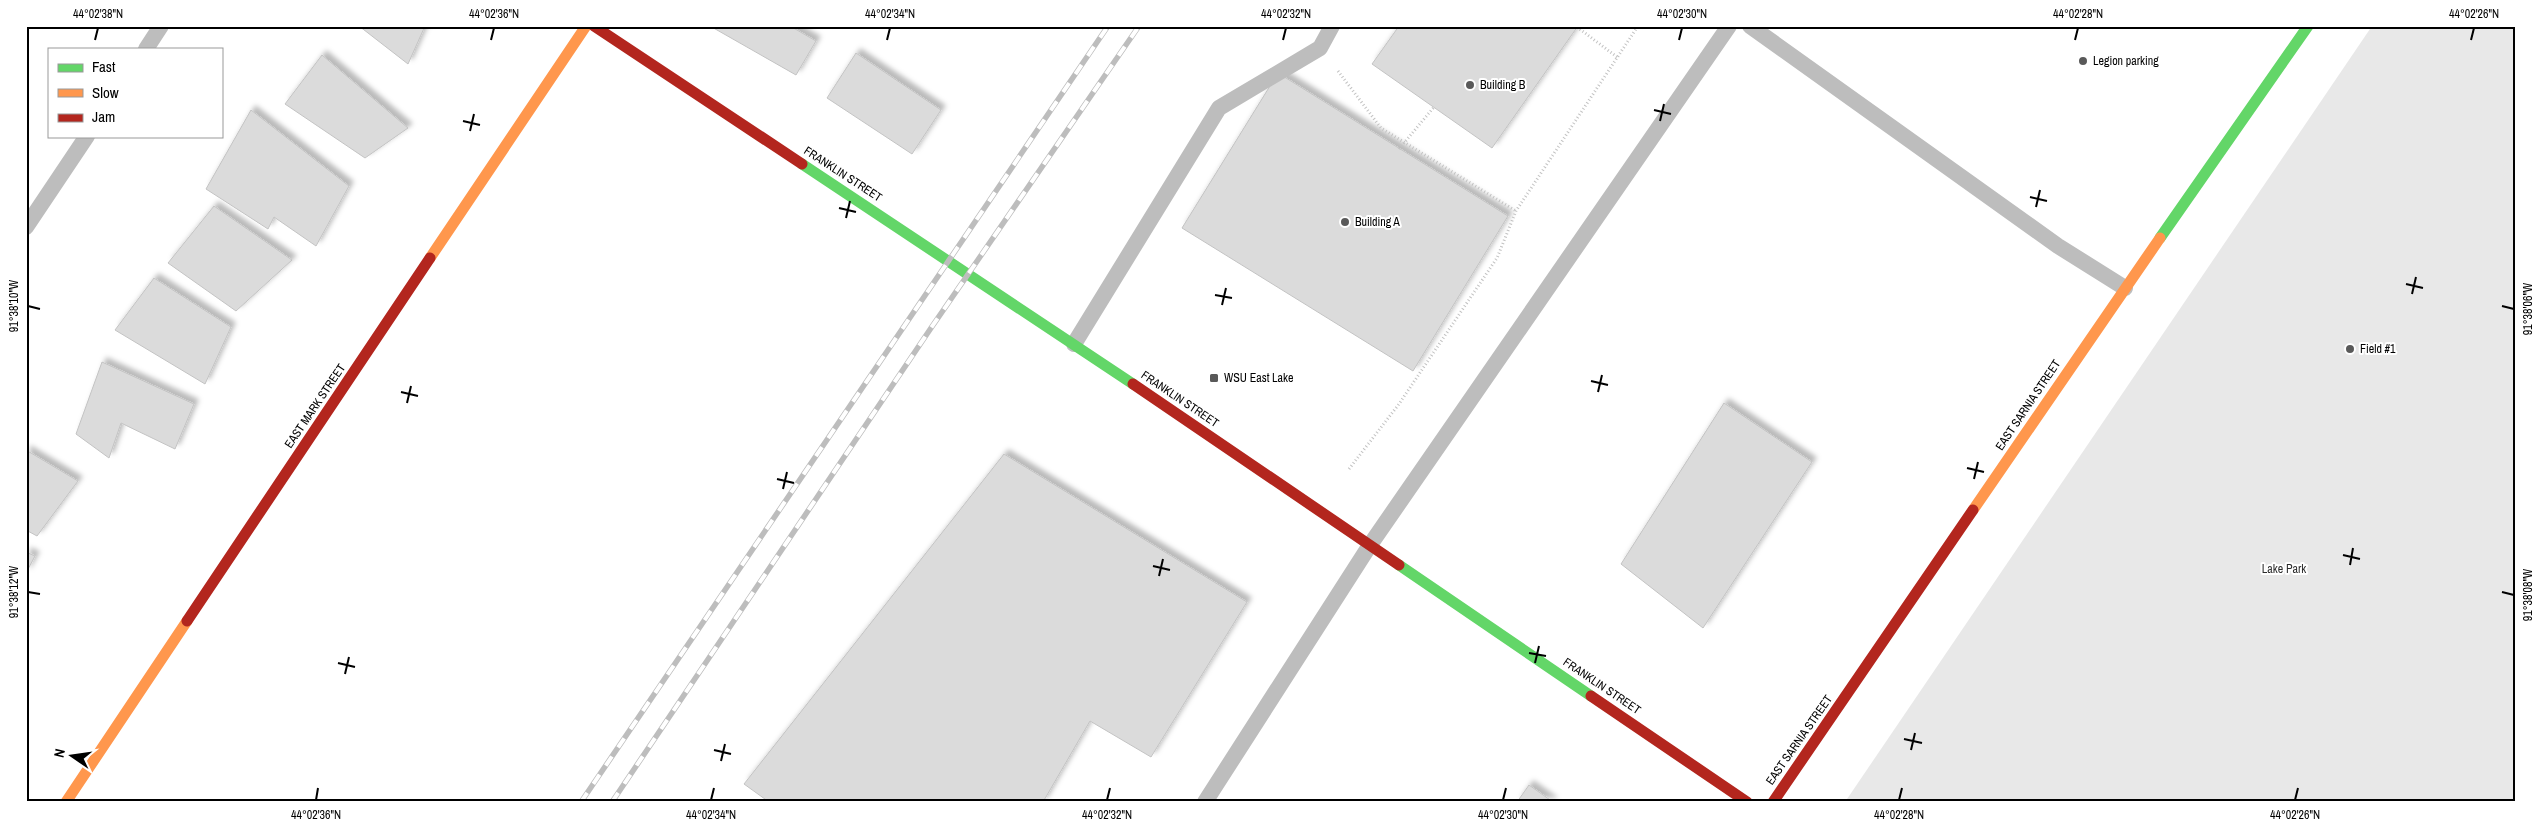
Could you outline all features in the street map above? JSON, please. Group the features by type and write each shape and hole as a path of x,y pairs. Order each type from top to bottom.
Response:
{"street":[{"name":"EAST MARK STREET","path":"66,802 586,26"},
{"name":"FRANKLIN STREET","path":"594,26 1074,344 1747,802"},
{"name":"EAST SARNIA STREET","path":"1773,802 2125,288 2308,26"}],"lane":[{"path":"147,48 162,26"},
{"path":"1074,344 1219,108 1320,48 1332,26"},
{"path":"1206,802 1370,545 1730,26"},
{"path":"1750,26 2058,246 2125,288"},
{"path":"26,226 86,138"}],"path":[{"path":"1349,469 1399,404 1497,258 1516,210 1638,26"},
{"path":"1577,27 1617,58"},
{"path":"1320,48 1381,128 1516,210"},
{"path":"1399,149 1434,107"}],"green space":[{"name":"Lake Park","path":"2372,26 2516,26 2516,802 1845,802"}],"building":[{"path":"359,26 425,26 408,64"},
{"path":"710,26 790,26 816,41 796,75"},
{"name":"Building B","path":"1399,26 1578,26 1492,148 1372,64"},
{"path":"856,53 941,110 912,154 827,98"},
{"path":"322,55 408,128 365,158 285,104"},
{"name":"Building A","path":"1278,73 1508,216 1413,371 1182,228"},
{"path":"251,110 349,186 316,246 274,217 268,229 206,189"},
{"path":"214,206 292,260 236,311 168,263"},
{"path":"154,278 231,327 205,384 115,330"},
{"path":"102,362 194,404 175,449 121,423 109,458 76,434"},
{"path":"1724,403 1812,462 1703,628 1621,564"},
{"path":"26,450 78,481 37,536 26,530"},
{"path":"1004,454 1247,602 1151,757 1090,721 1043,802 769,802 744,784"},
{"path":"26,552 35,556 26,573"},
{"path":"1529,785 1553,802 1517,802"}],"railway":[{"path":"581,802 1108,26"},
{"path":"612,802 931,328 1139,26"}],"traffic: fast":[{"path":"2160,238 2308,26"},
{"path":"802,164 1133,384"},
{"path":"1399,565 1591,696"}],"traffic: slow":[{"path":"430,258 586,26"},
{"path":"1973,510 2160,238"},
{"path":"66,802 187,621"}],"traffic: jam":[{"path":"594,26 802,164"},
{"path":"187,621 430,258"},
{"path":"1133,384 1399,565"},
{"path":"1773,802 1973,510"},
{"path":"1591,696 1747,802"}],"place":[{"name":"Legion parking","path":"2083,61"},
{"name":"Building B","path":"1470,85"},
{"name":"Building A","path":"1345,222"},
{"name":"Field #1","path":"2350,349"},
{"name":"WSU East Lake","path":"1214,378"}]}
